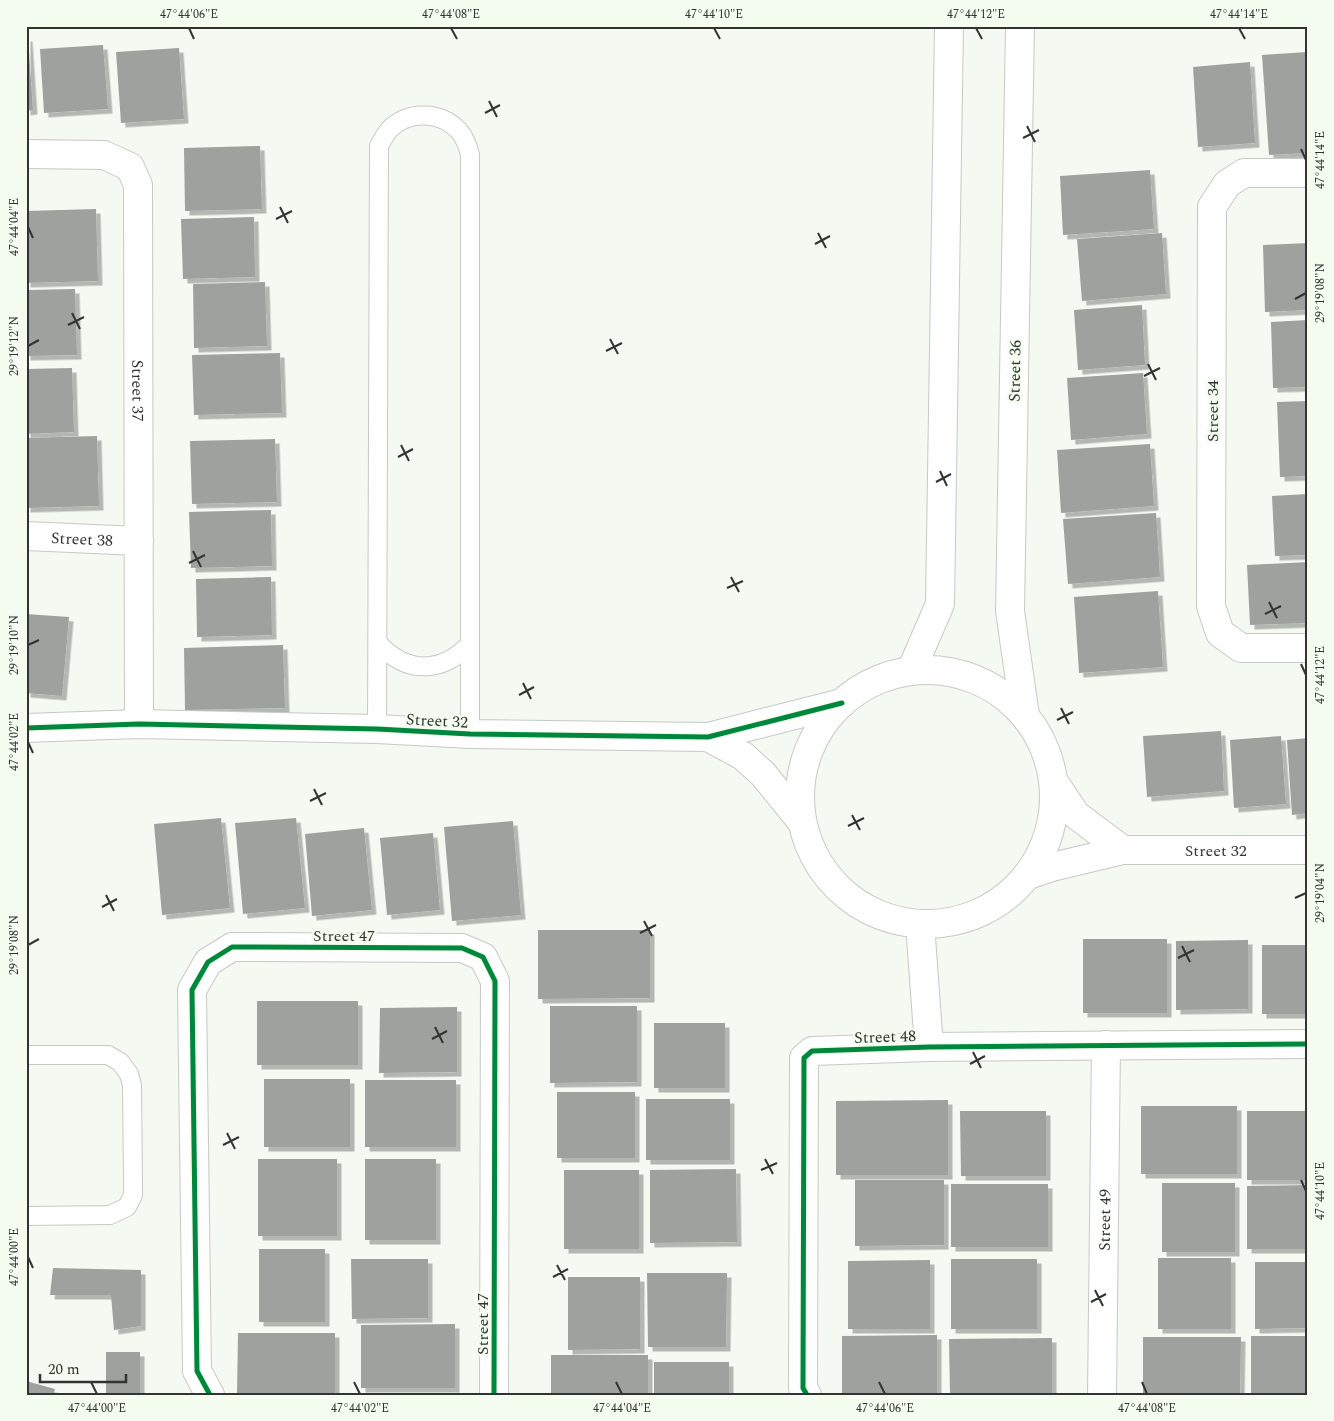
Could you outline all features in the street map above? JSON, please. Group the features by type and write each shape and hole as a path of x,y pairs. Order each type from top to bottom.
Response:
{"street":[{"path":"911,671 940,604 949,26"},
{"name":"Street 36","path":"1020,26 1010,610 1025,716"},
{"name":"Street 37","path":"26,154 104,156 130,166 138,185 139,724"},
{"name":"Street 34","path":"1308,173 1244,174 1226,184 1212,207 1211,606 1220,633 1241,648 1308,648"},
{"name":"Street 38","path":"26,536 139,541"},
{"path":"937,670 962,675 985,684 1007,698 1025,716 1039,736 1049,758 1054,782 1054,807 1050,831 1041,854 1028,875 1011,893 991,907 968,917 944,923 920,924 895,920 872,912 851,899 833,883 818,863 808,843 802,822 801,778 806,757 815,737 827,719 842,703 875,682 911,671 937,670"},
{"name":"Street 32","path":"26,728 139,724 377,729 470,734 708,737 842,703"},
{"name":"Street 32","path":"708,737 742,756 764,774 802,822"},
{"path":"1054,782 1076,815 1123,850"},
{"name":"Street 32","path":"1028,875 1052,867 1123,850 1308,850"},
{"path":"920,924 929,1047"},
{"name":"Street 47","path":"210,1395 197,1371 192,990 208,962 232,947 462,948 483,957 495,981 494,1395"},
{"name":"Street 48","path":"807,1395 803,1388 804,1058 812,1051 929,1047 1308,1044"},
{"name":"Street 49","path":"1102,1395 1106,1045"}],"lane":[{"path":"377,729 379,146 384,135 403,120 427,115 451,123 467,143 470,155 470,734"},
{"path":"378,643 398,660 410,665 423,666 437,665 449,660 470,644"},
{"path":"26,1056 108,1055 120,1062 129,1074 132,1086 134,1182 133,1196 127,1207 110,1215 26,1216"}],"building":[{"path":"26,37 28,37 33,110 26,111"},
{"path":"103,45 108,109 44,113 40,49"},
{"path":"179,48 184,119 121,123 116,52"},
{"path":"1308,52 1308,153 1269,155 1262,55"},
{"path":"1250,62 1255,143 1198,147 1193,67"},
{"path":"260,146 262,209 185,211 184,148"},
{"path":"1150,170 1154,229 1063,235 1060,176"},
{"path":"96,209 98,281 26,283 26,211"},
{"path":"254,217 255,277 183,279 181,219"},
{"path":"1162,233 1166,294 1082,301 1077,239"},
{"path":"1308,243 1308,310 1265,312 1263,245"},
{"path":"265,282 267,346 194,348 193,284"},
{"path":"75,289 77,355 26,356 26,290"},
{"path":"1142,305 1145,365 1078,370 1074,310"},
{"path":"1308,320 1308,387 1273,388 1271,322"},
{"path":"280,353 282,413 194,415 192,355"},
{"path":"72,368 74,432 26,434 26,369"},
{"path":"1143,373 1147,434 1071,440 1067,378"},
{"path":"1308,401 1308,476 1280,477 1277,402"},
{"path":"97,436 99,506 26,508 26,438"},
{"path":"275,439 277,502 192,504 190,441"},
{"path":"1150,444 1154,506 1061,513 1057,450"},
{"path":"1308,494 1308,555 1275,556 1272,496"},
{"path":"271,510 272,566 191,568 189,512"},
{"path":"1156,513 1160,577 1068,584 1063,519"},
{"path":"1308,562 1308,623 1250,625 1247,565"},
{"path":"271,577 272,635 197,637 196,579"},
{"path":"1158,591 1163,667 1079,673 1074,597"},
{"path":"26,614 69,617 62,696 26,693"},
{"path":"283,645 285,708 185,710 184,648"},
{"path":"1221,731 1224,791 1147,797 1143,736"},
{"path":"1281,736 1286,804 1234,808 1230,740"},
{"path":"1308,738 1308,813 1292,815 1287,740"},
{"path":"221,818 230,908 162,915 154,824"},
{"path":"296,818 305,908 243,914 235,823"},
{"path":"513,821 521,915 452,921 444,827"},
{"path":"364,828 372,910 312,916 305,834"},
{"path":"433,833 440,910 387,915 380,838"},
{"path":"538,930 650,930 650,998 538,999"},
{"path":"1083,939 1167,939 1167,1013 1083,1013"},
{"path":"1248,940 1248,1009 1176,1010 1176,941"},
{"path":"1262,945 1308,945 1308,1014 1262,1014"},
{"path":"257,1001 358,1001 358,1065 257,1065"},
{"path":"550,1006 637,1006 637,1082 550,1083"},
{"path":"457,1007 457,1072 379,1073 380,1008"},
{"path":"654,1023 725,1023 725,1088 654,1088"},
{"path":"264,1079 350,1079 350,1147 264,1147"},
{"path":"365,1080 456,1080 456,1147 365,1147"},
{"path":"557,1092 635,1092 635,1158 557,1158"},
{"path":"646,1099 730,1099 730,1160 646,1160"},
{"path":"948,1100 948,1175 836,1175 836,1101"},
{"path":"1141,1106 1237,1106 1237,1174 1141,1174"},
{"path":"960,1111 1046,1111 1046,1176 961,1176"},
{"path":"1247,1111 1308,1111 1308,1180 1247,1180"},
{"path":"258,1159 337,1159 337,1236 258,1236"},
{"path":"365,1159 436,1159 436,1240 365,1240"},
{"path":"736,1169 737,1242 650,1243 650,1170"},
{"path":"564,1170 639,1170 639,1249 564,1249"},
{"path":"855,1180 944,1180 944,1245 855,1246"},
{"path":"1162,1183 1235,1183 1235,1252 1162,1252"},
{"path":"951,1184 1048,1184 1048,1247 951,1247"},
{"path":"1308,1185 1308,1249 1247,1249 1247,1186"},
{"path":"259,1249 325,1249 325,1322 259,1322"},
{"path":"1158,1258 1231,1258 1231,1329 1158,1329"},
{"path":"351,1259 428,1259 428,1318 352,1319"},
{"path":"951,1259 1037,1259 1037,1329 951,1329"},
{"path":"930,1260 930,1329 848,1329 848,1261"},
{"path":"1255,1262 1308,1262 1308,1328 1255,1329"},
{"path":"53,1268 141,1270 141,1326 114,1330 111,1295 50,1295"},
{"path":"647,1273 727,1273 726,1347 648,1347"},
{"path":"568,1277 640,1277 640,1349 568,1350"},
{"path":"455,1324 455,1388 361,1388 361,1325"},
{"path":"238,1333 335,1333 335,1393 237,1393"},
{"path":"937,1335 937,1395 842,1395 842,1336"},
{"path":"1251,1336 1308,1336 1308,1395 1251,1395"},
{"path":"1143,1337 1241,1337 1240,1395 1143,1395"},
{"path":"1052,1338 1052,1395 950,1395 949,1339"},
{"path":"106,1352 140,1352 140,1395 106,1395"},
{"path":"551,1355 648,1355 648,1395 551,1395"},
{"path":"654,1362 729,1362 729,1395 654,1395"},
{"path":"26,1381 55,1389 53,1395 26,1395"}],"cycle path":[{"path":"26,728 139,724 377,729 470,734 708,737 842,703"},
{"path":"210,1395 197,1371 192,990 208,962 232,947 462,948 483,957 495,981 494,1395"},
{"path":"807,1395 803,1388 804,1058 812,1051 929,1047 1308,1044"}]}
